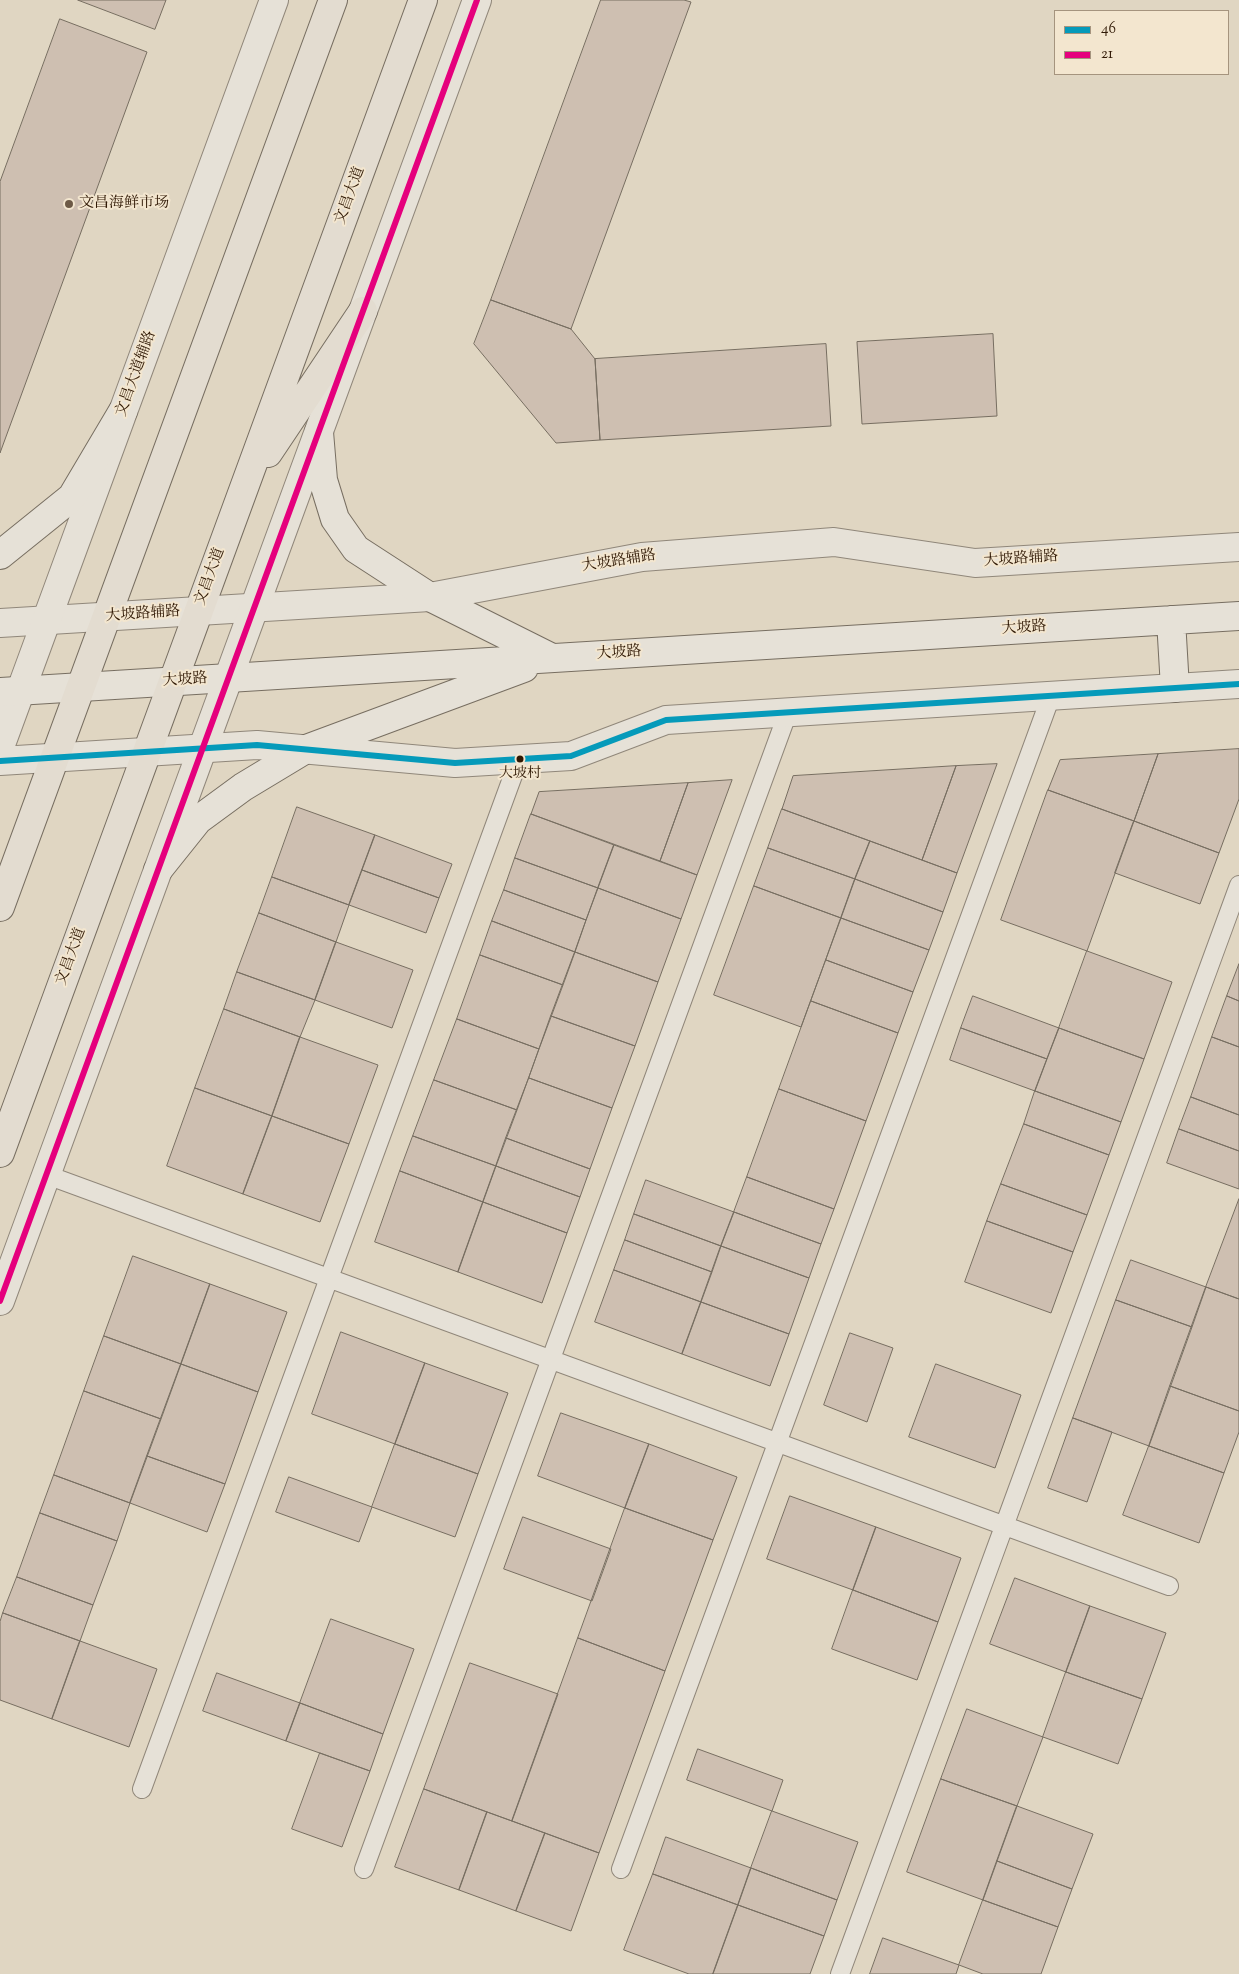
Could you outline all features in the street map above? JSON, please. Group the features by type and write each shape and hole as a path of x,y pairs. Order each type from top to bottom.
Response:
{"main road":[{"path":"0,907 333,0"},
{"name":"文昌大道","path":"0,1153 423,0"},
{"path":"244,489 364,311"}],"street":[{"name":"文昌大道辅路","path":"0,748 10,692 46,620 274,0"},
{"path":"0,1302 478,0"},
{"path":"0,555 72,497 123,411"},
{"path":"319,432 323,480 335,519 356,549 430,597 551,658"},
{"name":"大坡路辅路","path":"0,623 430,597 642,557 834,542 975,563 1239,547"},
{"name":"大坡路","path":"10,692 1239,616"},
{"path":"1171,620 1175,688"},
{"path":"158,870 198,820 243,787 306,750 551,658"},
{"path":"0,761 257,745 455,763 570,756 666,720 1239,684"}],"lane":[{"path":"621,1869 1051,696"},
{"path":"364,1869 788,712"},
{"path":"142,1789 519,759"},
{"path":"840,1974 1239,885"},
{"path":"46,1174 1169,1586"}],"building":[{"path":"78,0 166,0 155,29"},
{"path":"601,0 684,0 691,2 571,329 491,300"},
{"path":"60,19 147,52 0,453 0,182"},
{"path":"491,300 571,329 595,359 600,440 556,443 474,344"},
{"path":"993,334 997,416 862,424 857,342"},
{"path":"826,344 831,426 600,440 595,359"},
{"path":"1239,749 1239,799 1219,853 1134,821 1158,754"},
{"path":"1158,754 1134,821 1048,790 1060,760"},
{"path":"997,764 957,873 922,860 956,766"},
{"path":"956,766 922,860 782,809 793,776"},
{"path":"732,780 697,875 660,861 688,783"},
{"path":"688,783 660,861 531,814 539,792"},
{"path":"1048,790 1134,821 1087,951 1001,920"},
{"path":"297,807 375,835 349,905 272,877"},
{"path":"782,809 870,841 855,879 768,848"},
{"path":"531,814 614,845 598,888 515,858"},
{"path":"1134,821 1219,853 1200,904 1115,873"},
{"path":"375,835 452,864 439,898 362,870"},
{"path":"870,841 957,873 943,912 855,879"},
{"path":"614,845 697,875 681,919 598,888"},
{"path":"768,848 855,879 841,918 754,886"},
{"path":"515,858 598,888 586,920 504,890"},
{"path":"362,870 439,898 426,933 349,905"},
{"path":"272,877 349,905 336,942 259,913"},
{"path":"855,879 943,912 929,950 841,918"},
{"path":"754,886 841,918 801,1027 714,995"},
{"path":"598,888 681,919 658,982 575,952"},
{"path":"504,890 586,920 575,952 492,921"},
{"path":"259,913 336,942 315,1000 237,972"},
{"path":"841,918 929,950 913,992 826,960"},
{"path":"492,921 575,952 563,985 480,955"},
{"path":"336,942 413,970 392,1028 315,1000"},
{"path":"1087,951 1172,982 1144,1059 1059,1028"},
{"path":"575,952 658,982 635,1046 551,1016"},
{"path":"480,955 563,985 539,1049 457,1019"},
{"path":"826,960 913,992 898,1033 811,1001"},
{"path":"1239,964 1239,1001 1227,996"},
{"path":"237,972 315,1000 300,1037 224,1009"},
{"path":"973,996 1059,1028 1047,1059 961,1028"},
{"path":"1227,996 1239,1001 1239,1047 1212,1037"},
{"path":"811,1001 898,1033 866,1121 779,1089"},
{"path":"224,1009 300,1037 272,1116 195,1088"},
{"path":"551,1016 635,1046 612,1108 529,1078"},
{"path":"457,1019 539,1049 517,1110 434,1080"},
{"path":"961,1028 1047,1059 1035,1091 950,1060"},
{"path":"1059,1028 1144,1059 1121,1122 1035,1091"},
{"path":"300,1037 378,1065 349,1144 272,1116"},
{"path":"1212,1037 1239,1047 1239,1115 1191,1097"},
{"path":"529,1078 612,1108 590,1169 506,1138"},
{"path":"434,1080 517,1110 496,1166 413,1136"},
{"path":"195,1088 272,1116 243,1194 167,1166"},
{"path":"779,1089 866,1121 834,1209 747,1177"},
{"path":"1035,1091 1121,1122 1109,1155 1024,1124"},
{"path":"1191,1097 1239,1115 1239,1151 1179,1129"},
{"path":"272,1116 349,1144 320,1222 243,1194"},
{"path":"1024,1124 1109,1155 1087,1215 1001,1184"},
{"path":"1179,1129 1239,1151 1239,1189 1167,1163"},
{"path":"413,1136 496,1166 483,1202 400,1171"},
{"path":"506,1138 590,1169 580,1197 496,1166"},
{"path":"496,1166 580,1197 567,1233 483,1202"},
{"path":"400,1171 483,1202 458,1272 375,1242"},
{"path":"747,1177 834,1209 821,1244 734,1212"},
{"path":"646,1180 734,1212 721,1246 634,1214"},
{"path":"1001,1184 1087,1215 1073,1252 987,1221"},
{"path":"1239,1199 1239,1299 1206,1287"},
{"path":"483,1202 567,1233 542,1303 458,1272"},
{"path":"734,1212 821,1244 809,1278 721,1246"},
{"path":"634,1214 721,1246 712,1272 625,1240"},
{"path":"987,1221 1073,1252 1051,1313 965,1282"},
{"path":"625,1240 712,1272 701,1302 614,1270"},
{"path":"721,1246 809,1278 789,1334 701,1302"},
{"path":"133,1256 210,1284 181,1364 104,1336"},
{"path":"1131,1260 1206,1287 1192,1327 1116,1300"},
{"path":"614,1270 701,1302 682,1354 595,1322"},
{"path":"210,1284 287,1312 258,1392 181,1364"},
{"path":"1206,1287 1239,1299 1239,1411 1170,1386"},
{"path":"1116,1300 1192,1327 1149,1446 1073,1418"},
{"path":"701,1302 789,1334 770,1386 682,1354"},
{"path":"341,1332 425,1363 395,1444 312,1414"},
{"path":"850,1333 893,1348 867,1422 824,1405"},
{"path":"104,1336 181,1364 161,1419 84,1391"},
{"path":"425,1363 508,1393 478,1474 395,1444"},
{"path":"181,1364 258,1392 225,1484 147,1456"},
{"path":"936,1364 1021,1395 995,1468 909,1437"},
{"path":"1170,1386 1239,1411 1239,1432 1224,1473 1149,1446"},
{"path":"84,1391 161,1419 130,1503 54,1475"},
{"path":"561,1413 649,1444 625,1508 538,1476"},
{"path":"1073,1418 1112,1432 1087,1502 1048,1488"},
{"path":"395,1444 478,1474 455,1537 372,1507"},
{"path":"649,1444 737,1477 713,1540 625,1508"},
{"path":"1149,1446 1224,1473 1199,1543 1123,1515"},
{"path":"147,1456 225,1484 207,1532 130,1503"},
{"path":"54,1475 130,1503 117,1541 40,1513"},
{"path":"289,1477 372,1507 359,1542 276,1512"},
{"path":"790,1496 876,1527 853,1590 767,1559"},
{"path":"625,1508 713,1540 665,1671 578,1638"},
{"path":"40,1513 117,1541 93,1605 17,1577"},
{"path":"523,1517 611,1549 592,1601 504,1569"},
{"path":"876,1527 961,1558 938,1622 853,1590"},
{"path":"17,1577 93,1605 80,1641 3,1613"},
{"path":"1015,1578 1090,1606 1066,1672 990,1644"},
{"path":"853,1590 938,1622 917,1680 832,1649"},
{"path":"1090,1606 1166,1633 1142,1699 1066,1672"},
{"path":"3,1613 80,1641 52,1719 0,1700 0,1622"},
{"path":"331,1619 414,1649 383,1734 300,1703"},
{"path":"578,1638 665,1671 599,1853 512,1821"},
{"path":"80,1641 157,1669 129,1747 52,1719"},
{"path":"470,1663 558,1694 512,1821 424,1789"},
{"path":"1066,1672 1142,1699 1118,1764 1043,1737"},
{"path":"217,1673 300,1703 286,1741 203,1711"},
{"path":"300,1703 383,1734 370,1771 286,1741"},
{"path":"967,1709 1043,1737 1017,1806 941,1779"},
{"path":"698,1749 783,1780 772,1811 687,1780"},
{"path":"320,1753 370,1771 342,1847 292,1829"},
{"path":"941,1779 1017,1806 983,1900 907,1872"},
{"path":"424,1789 487,1812 459,1890 395,1867"},
{"path":"1017,1806 1093,1834 1072,1889 997,1861"},
{"path":"772,1811 858,1842 837,1900 751,1868"},
{"path":"487,1812 545,1833 516,1911 459,1890"},
{"path":"545,1833 599,1853 571,1931 516,1911"},
{"path":"666,1837 751,1868 738,1905 653,1874"},
{"path":"997,1861 1072,1889 1058,1927 983,1900"},
{"path":"751,1868 837,1900 824,1936 738,1905"},
{"path":"653,1874 738,1905 713,1974 689,1974 624,1950"},
{"path":"983,1900 1058,1927 1041,1974 983,1974 959,1965"},
{"path":"738,1905 824,1936 810,1974 713,1974"},
{"path":"883,1938 959,1965 956,1974 870,1974"}],"transit line":[{"name":"21","path":"0,1301 477,0"},
{"name":"46","path":"0,761 257,745 455,763 571,756 666,720 1239,684"}],"place":[{"name":"文昌海鲜市场","path":"69,204"},
{"name":"大坡村","path":"520,759"}]}
